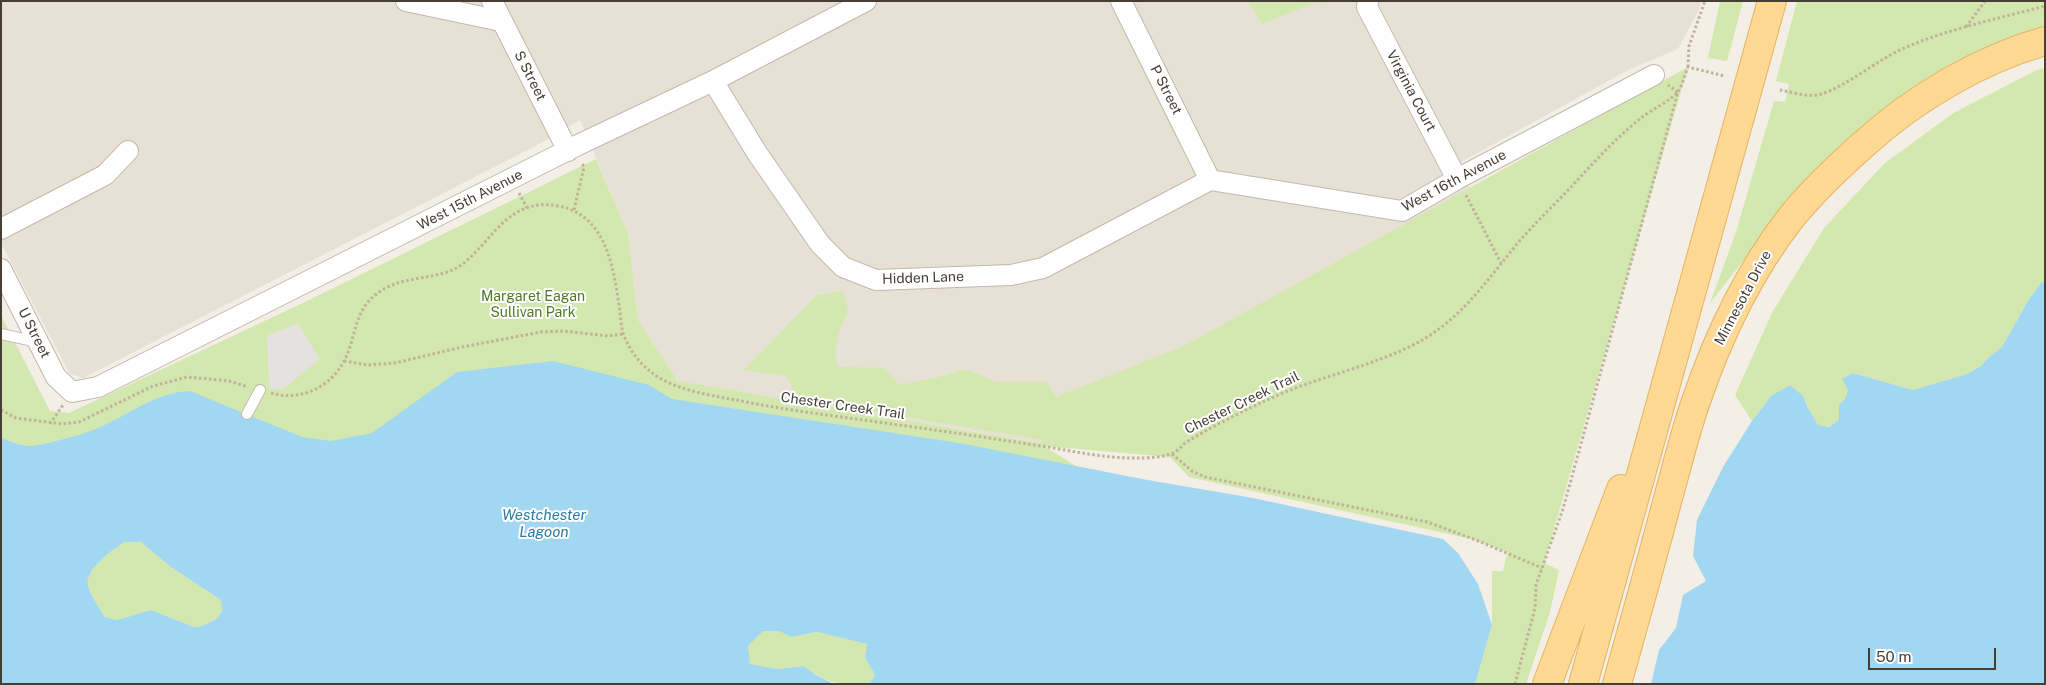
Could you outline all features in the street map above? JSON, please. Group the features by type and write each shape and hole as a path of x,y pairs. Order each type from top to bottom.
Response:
{"main road":[{"path":"1582,684 1772,1"},
{"name":"Minnesota Drive","path":"1617,684 1695,404 1722,334 1757,268 1790,218 1832,172 1882,128 1922,98 1973,70 2030,45 2045,41"},
{"path":"1547,684 1576,603 1669,367"}],"street":[{"path":"406,1 501,21"},
{"name":"S Street","path":"492,1 501,21 573,148"},
{"name":"West 15th Avenue","path":"72,392 98,387 573,148 713,80 866,1"},
{"name":"P Street","path":"1121,1 1210,180"},
{"name":"Virginia Court","path":"1368,1 1367,7 1457,179"},
{"name":"West 16th Avenue","path":"1210,180 1402,211 1457,179 1654,76"},
{"name":"Hidden Lane","path":"713,80 757,153 820,244 843,267 876,280 1011,275 1043,268 1210,180"},
{"path":"1,229 105,175 128,151"},
{"name":"U Street","path":"1,269 56,377 72,392"}],"lane":[{"path":"1,334 39,342"},
{"path":"247,414 260,390"}],"path":[{"path":"1515,684 1530,628 1536,585 1563,509 1594,400 1635,242 1678,92 1688,67 1689,46 1705,1"},
{"path":"1965,28 1985,1"},
{"path":"1780,90 1803,95 1819,95 1835,89 1902,50 1965,28 2045,6"},
{"path":"1688,67 1725,76"},
{"name":"Chester Creek Trail","path":"1,410 16,418 63,424 79,422 154,386 187,377 228,381 281,396 295,396 307,393 325,384 344,361 355,322 364,306 376,294 402,280 442,273 462,265 501,223 514,214 527,208 552,204 574,210 593,225 605,244 613,270 623,334 636,359 666,382 696,393 758,405 1036,445 1104,457 1142,458 1172,454 1184,443 1268,399 1316,380 1406,349 1430,336 1460,311 1486,285 1519,242 1597,157 1640,119 1678,92"},
{"path":"573,148 584,167 574,210"},
{"path":"1457,179 1502,264"},
{"path":"344,361 367,365 395,363 462,347 541,332 564,331 608,336 623,334"},
{"path":"1172,454 1192,470 1205,477 1427,522 1542,568"}],"shaded area":[{"path":"1,1 1701,1 1699,10 1678,49 1628,70 1461,162 1471,190 1039,443 950,427 753,400 678,381 638,320 628,233 580,120 541,143 83,378 70,374 1,243"},
{"path":"298,323 320,359 283,389 269,388 267,336"}],"green space":[{"path":"1248,1 1351,1 1314,3 1262,24"},
{"path":"1720,1 1743,1 1727,61 1708,58"},
{"path":"1797,1 2045,1 2045,28 1899,100 1839,148 1800,189 1710,303 1736,232 1774,101 1785,102 1789,84 1776,81"},
{"name":"Margaret Eagan Sullivan Park","path":"1688,67 1544,563 1559,570 1550,612 1526,684 1475,684 1492,625 1492,571 1503,571 1507,554 1509,553 1476,540 1189,477 1170,457 1044,446 1113,489 433,442 1,465 1,315 50,411 69,413 307,301 596,159 628,233 638,320 678,381 1039,443 1044,440 798,399 786,376 744,370 817,295 843,291 848,312 837,339 835,353 839,367 884,368 899,385 936,378 966,369 996,382 1047,382 1056,397 1186,345"},
{"path":"2045,68 2045,281 2041,283 2029,299 2002,347 1981,366 1967,374 1913,390 1853,373 1845,399 1839,405 1839,420 1829,427 1818,425 1803,396 1771,396 1752,421 1735,395 1773,311 1824,228 1885,163 1955,112 2037,70"},
{"path":"125,542 141,542 171,567 221,600 222,611 217,619 202,626 194,627 151,610 117,620 105,617 90,592 88,579 95,566 101,560"},
{"path":"762,631 779,631 791,637 817,632 868,644 865,658 875,675 869,684 842,683 820,677 804,666 777,669 749,664 748,646"}],"water":[{"path":"2045,281 2045,684 1651,684 1659,650 1676,628 1683,595 1706,581 1693,556 1697,520 1723,467 1752,421 1771,396 1790,385 1803,396 1818,425 1829,427 1839,420 1839,405 1845,399 1848,390 1842,379 1853,373 1913,390 1967,374 1981,366 2002,347 2029,299 2041,283"},
{"name":"Westchester Lagoon","path":"553,361 649,385 672,399 959,443 1142,479 1253,498 1443,539 1458,553 1478,584 1492,625 1475,684 869,684 875,675 865,658 867,644 817,632 791,637 779,631 763,631 748,646 750,664 777,669 804,666 816,675 834,684 1,684 1,437 27,446 54,442 98,428 165,395 190,391 302,437 331,441 372,433 457,372","holes":["125,542 141,542 171,567 221,600 222,611 217,619 202,626 194,627 151,610 117,620 105,617 89,588 88,579 95,566 114,549"]}]}
